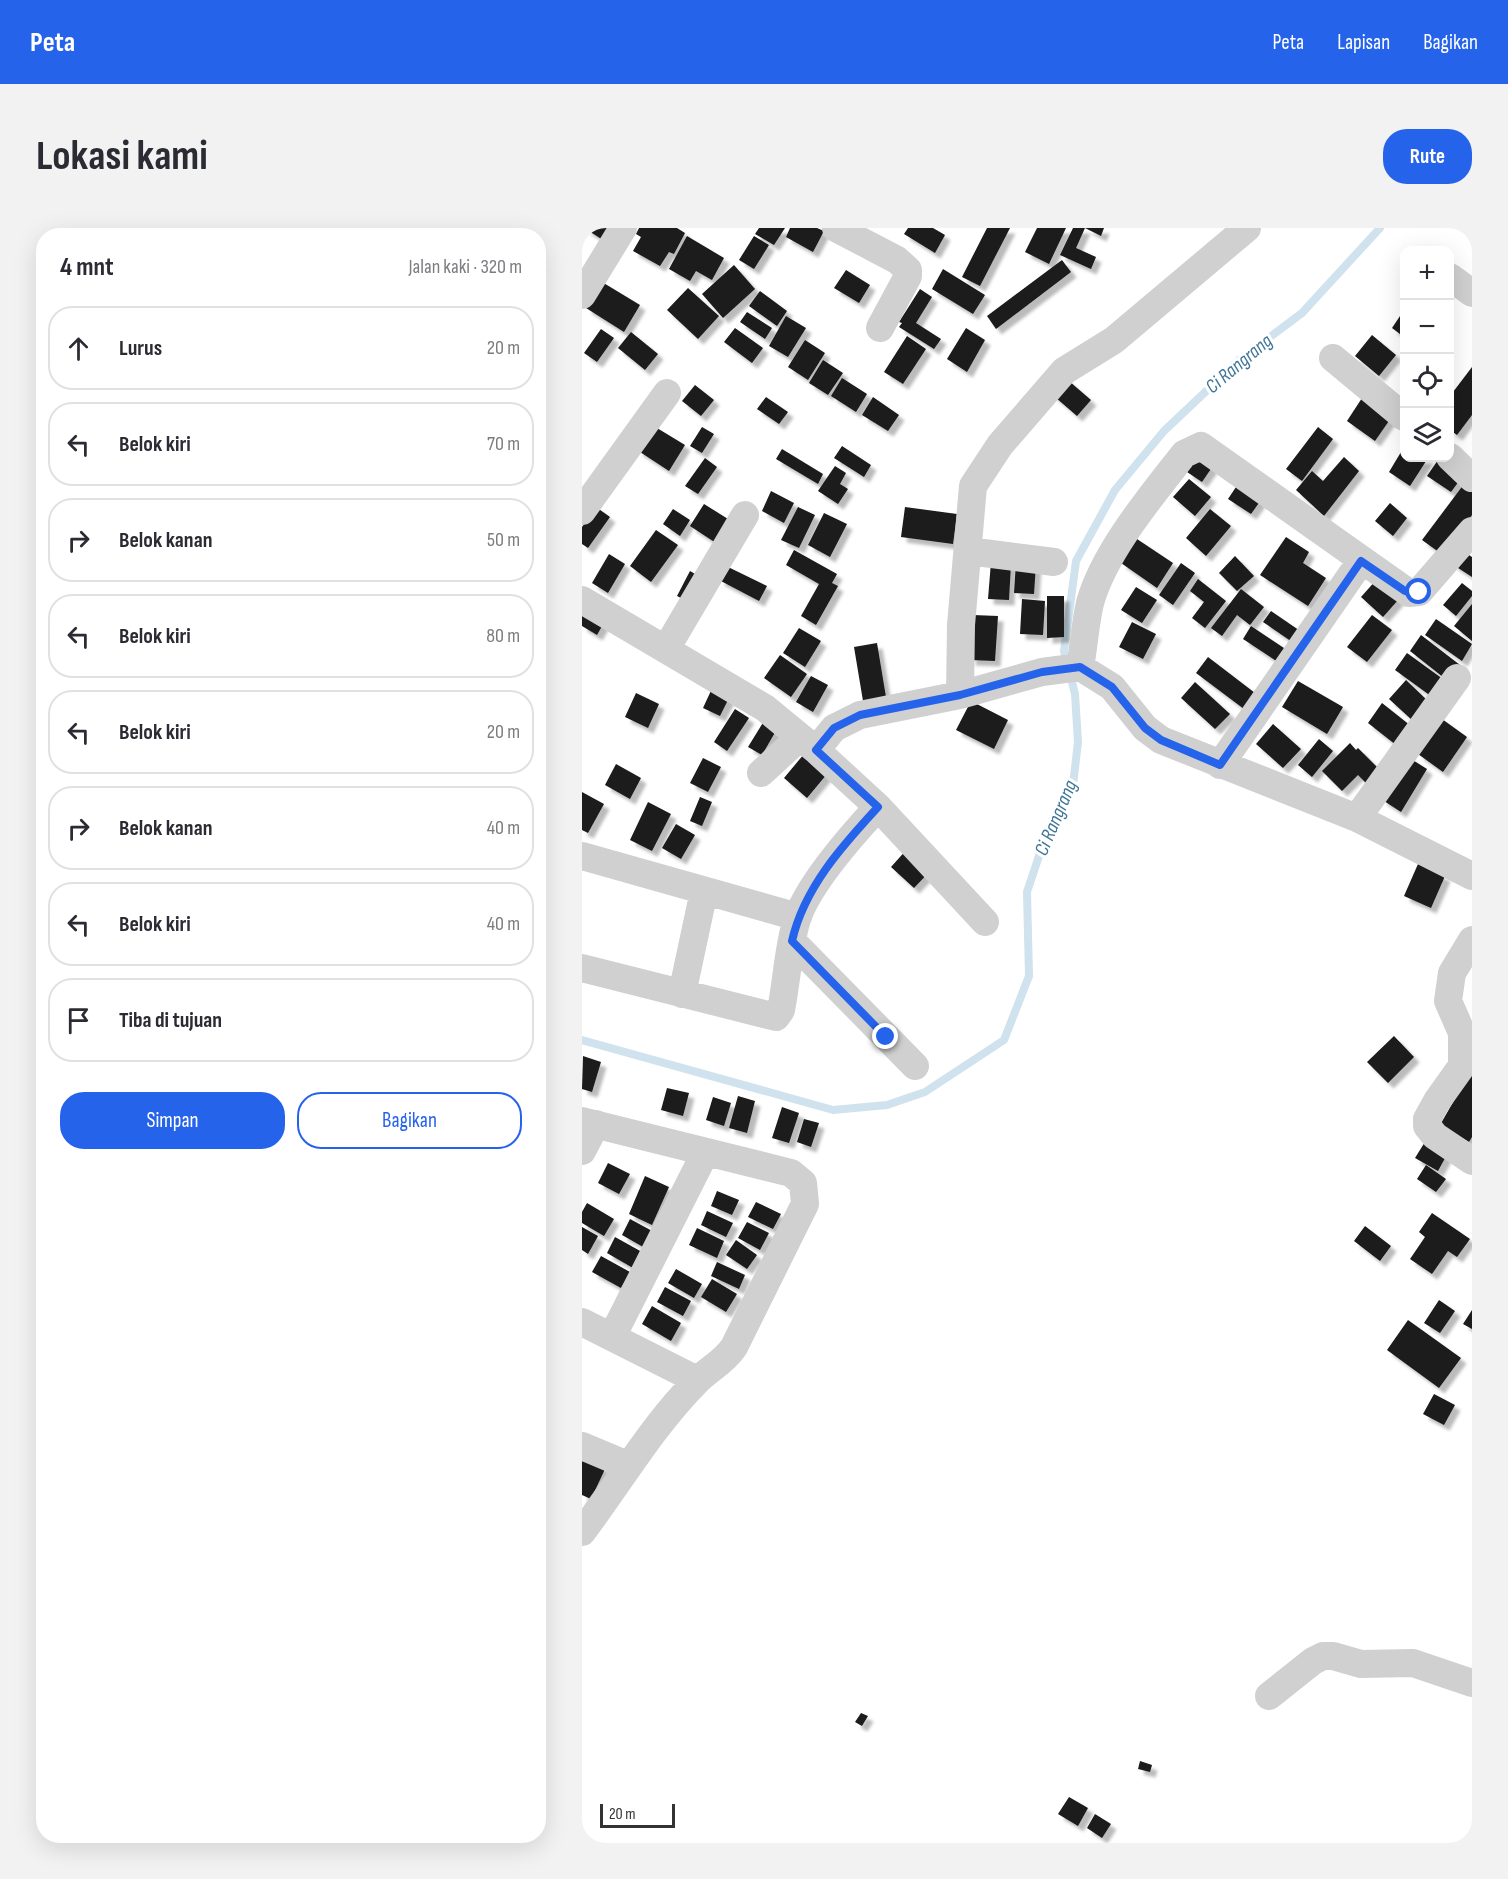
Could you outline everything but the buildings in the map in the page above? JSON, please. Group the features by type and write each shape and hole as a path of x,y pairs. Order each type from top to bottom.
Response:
{"street":[{"path":"582,295 623,228"},
{"path":"836,228 897,260 908,270 908,276 880,328"},
{"path":"960,695 961,625 973,486 1000,445 1051,384 1072,364 1114,340 1247,228"},
{"path":"1454,281 1472,294"},
{"path":"1333,358 1400,414"},
{"path":"582,511 668,393"},
{"path":"1064,669 1098,582 1122,537 1184,453 1193,448 1201,446 1405,591 1417,593 1472,531"},
{"path":"1454,462 1472,478"},
{"path":"666,649 745,515"},
{"path":"968,551 1054,562"},
{"path":"1220,765 1361,561"},
{"path":"582,600 765,708 878,807 985,922"},
{"path":"761,772 860,715 960,695 1064,669 1112,687 1145,728 1161,740 1357,818 1472,876"},
{"path":"1357,818 1457,678"},
{"path":"582,968 776,1017 781,1010 795,929 823,872 850,837 878,807"},
{"path":"582,856 704,891 795,929 915,1066"},
{"path":"682,994 704,891"},
{"path":"1472,940 1452,973 1448,1000 1462,1033 1462,1066 1427,1119 1427,1126 1435,1136 1472,1161"},
{"path":"582,1150 589,1123 791,1173 803,1183 805,1198 805,1204 734,1347 720,1363 697,1380 627,1465 582,1532"},
{"path":"613,1335 705,1153"},
{"path":"582,1322 613,1335 697,1380"},
{"path":"582,1446 627,1465"},
{"path":"1269,1696 1313,1661 1323,1656 1333,1656 1361,1664 1413,1663 1472,1683"}],"waterway":[{"name":"Ci Rangrang","path":"582,1040 833,1110 887,1105 925,1092 1004,1040 1029,976 1027,892 1047,832 1073,785 1078,742 1075,694 1064,651 1076,561 1115,490 1164,431 1238,361 1302,313 1380,228"}],"route":[{"path":"886,1037 792,941 798,917 823,872 850,837 878,807 816,750 834,728 860,715 960,695 1042,672 1080,667 1095,674 1112,687 1145,728 1161,740 1220,765 1361,561 1405,591 1419,592"}]}
